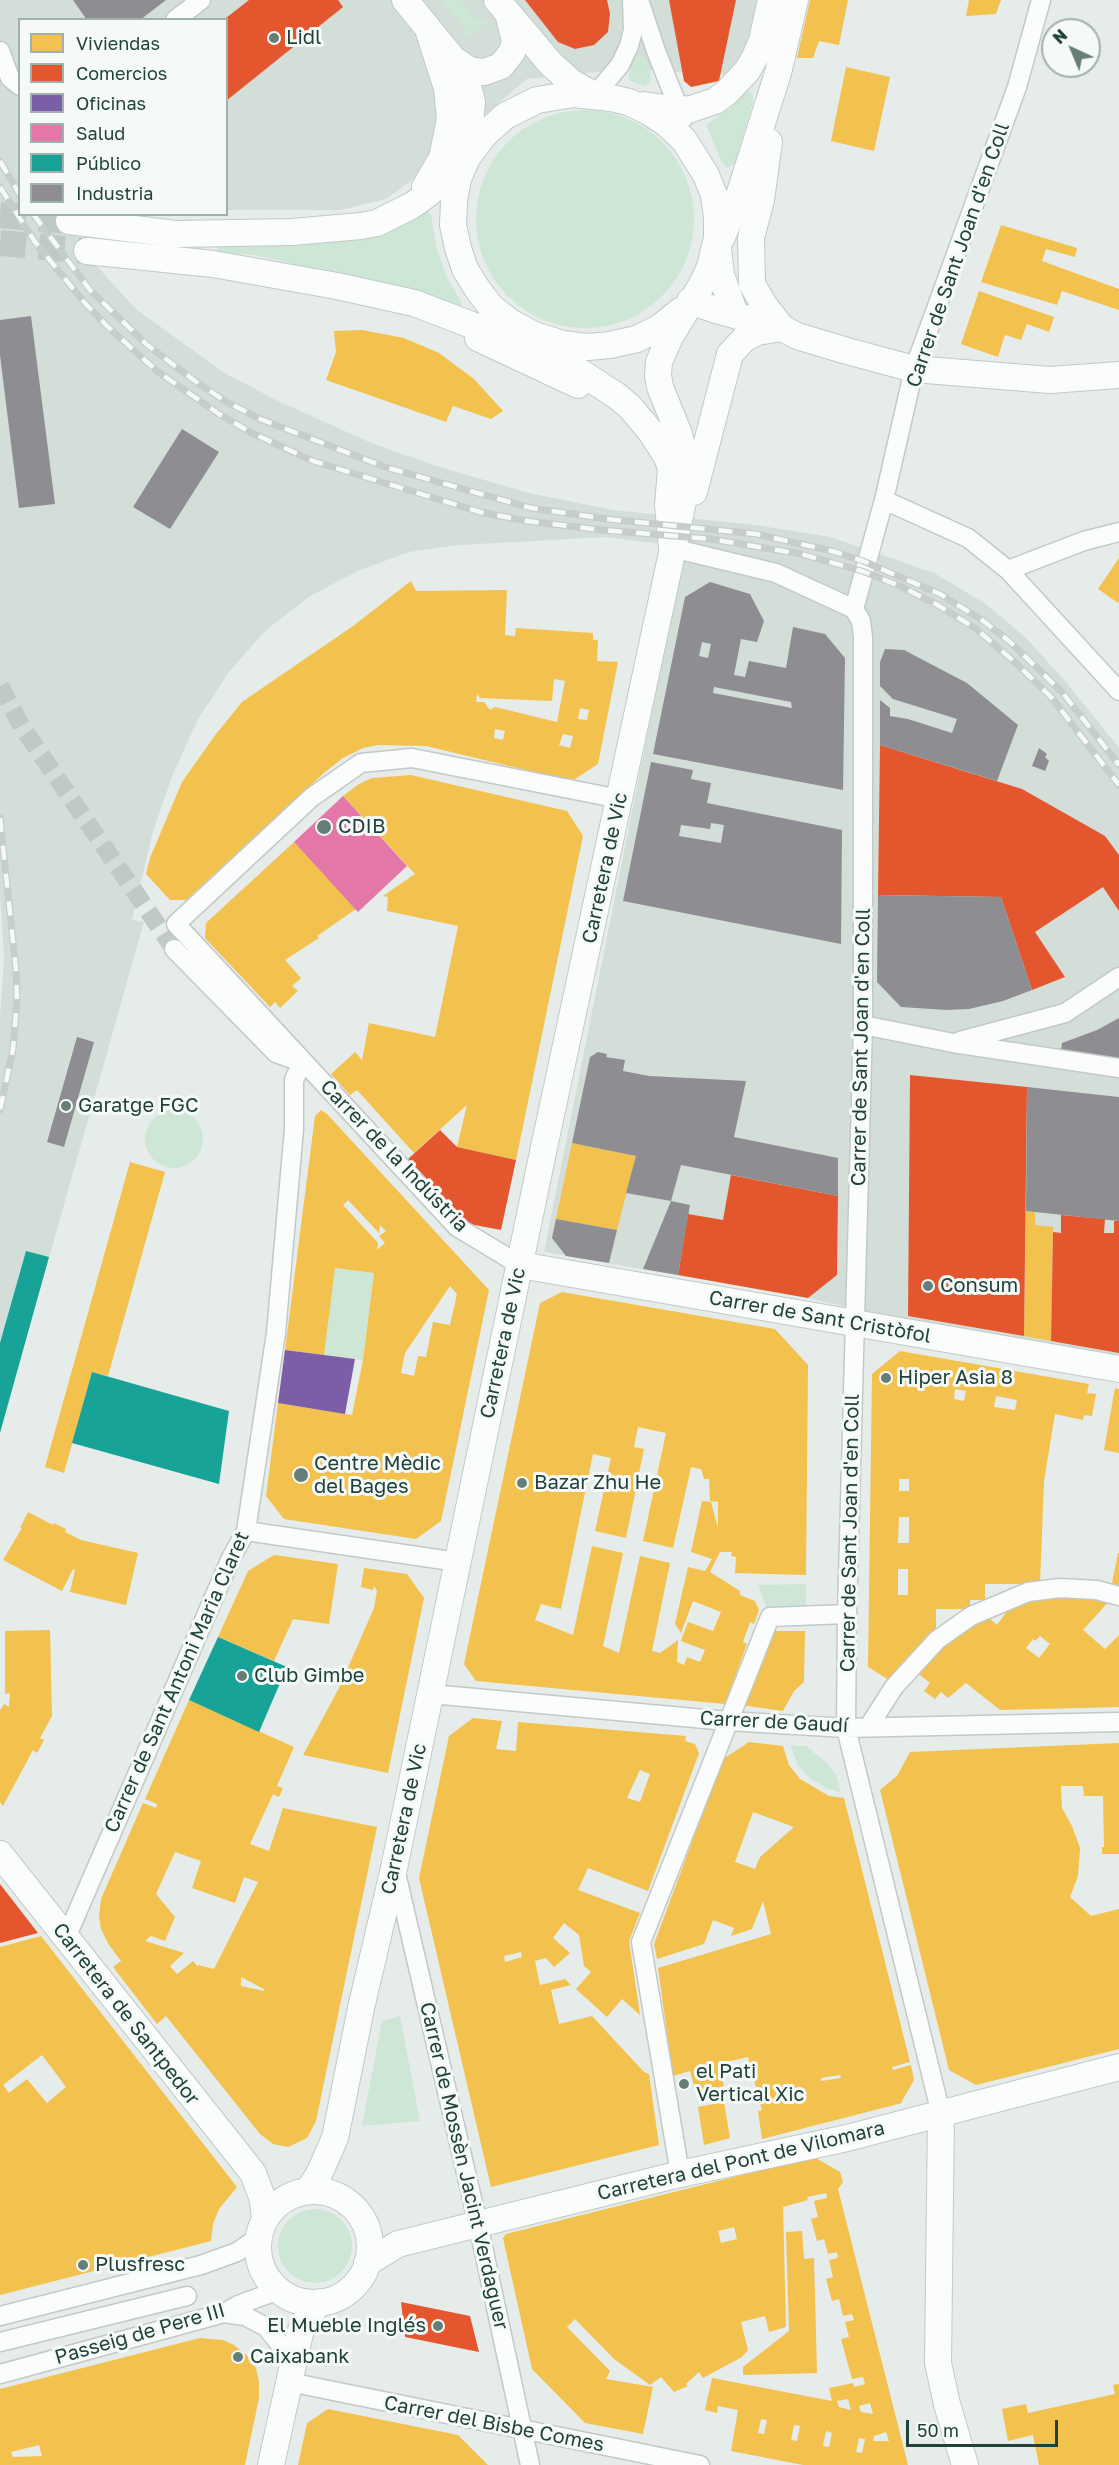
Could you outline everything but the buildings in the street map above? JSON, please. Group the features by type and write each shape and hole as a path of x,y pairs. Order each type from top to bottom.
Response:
{"street":[{"path":"178,18 201,0"},
{"path":"405,0 453,59 470,90 472,116 467,158 458,179 453,225 465,269 491,307 510,322 534,335 577,370 630,407 646,425 660,444 671,469 668,505"},
{"path":"595,95 620,65 629,46 633,30 632,0"},
{"path":"639,0 656,51 714,195 715,250 735,315"},
{"path":"69,221 174,234 342,229 369,225 390,217 428,195 467,158 484,135 519,107 554,96 595,95 679,110 715,101 736,84 747,71 762,41 771,0"},
{"path":"672,548 687,483 679,434 657,375 659,362 670,337 701,286 736,205 778,74 795,0"},
{"name":"Carrer de Sant Joan d'en Coll","path":"941,2114 846,1728 863,1025 864,637 861,621 854,609 884,501 914,369 1017,87 1041,0"},
{"path":"453,59 475,71 484,72 501,66 512,52 515,41 513,25 502,7"},
{"path":"502,7 551,64 571,82 595,95"},
{"path":"390,217 409,203 430,181 442,159 449,131 450,105 447,88 428,29"},
{"path":"0,51 10,78 18,84"},
{"path":"778,74 776,110 761,200 751,238 751,260 752,284 764,305 782,328"},
{"path":"629,102 667,124 684,140 699,160"},
{"path":"87,251 213,264 372,294 414,303 490,332 534,335 563,344 587,347 636,339 659,328 690,301"},
{"path":"372,294 409,313 508,351 596,395 629,421 648,445 660,466 668,505 672,548"},
{"path":"690,301 782,328 797,336 914,369 1050,380 1119,375"},
{"path":"672,548 696,489 730,354 744,339 757,332 782,328"},
{"path":"884,501 968,538 1008,570 1119,691"},
{"path":"1008,570 1084,541 1119,532"},
{"path":"672,548 776,573 854,609"},
{"name":"Carretera de Vic","path":"301,2193 319,2174 335,2138 360,2008 394,1868 672,548"},
{"name":"Carrer de la Indústria","path":"520,1265 457,1227 176,924 312,796 361,763 412,758 620,799"},
{"name":"Carrer de la Indústria","path":"174,949 276,1053 302,1062"},
{"path":"953,1043 1065,1013 1119,977"},
{"path":"863,1025 953,1043 1119,1068"},
{"name":"Carrer de Sant Antoni Maria Claret","path":"66,1938 227,1568 246,1531 276,1333 294,1129 294,1080 302,1062"},
{"name":"Carrer de Sant Cristòfol","path":"520,1265 1119,1369"},
{"path":"246,1531 458,1562"},
{"path":"869,1726 894,1687 937,1640 971,1616 1028,1592 1060,1588 1097,1590 1119,1596"},
{"path":"680,2174 641,1942 770,1617 847,1614"},
{"name":"Carrer de Gaudí","path":"431,1694 727,1721 846,1728 1119,1722"},
{"name":"Carretera de Santpedor","path":"0,1854 253,2173 263,2200 262,2228"},
{"name":"Carrer de Mossèn Jacint Verdaguer","path":"394,1868 478,2224 531,2465"},
{"name":"Carretera del Pont de Vilomara","path":"367,2263 388,2248 398,2244 680,2174 941,2114 1119,2067"},
{"path":"941,2114 938,2363 965,2465"},
{"name":"Carretera de Vic","path":"335,2138 347,2202"},
{"name":"Carretera de Santpedor","path":"253,2173 301,2193"},
{"path":"0,2316 201,2265 237,2252 262,2228 276,2206 301,2193 328,2193 347,2202 358,2212 368,2233 370,2248 367,2263 353,2286 338,2297 320,2302 304,2302 284,2294"},
{"path":"262,2228 261,2264 268,2278 284,2294 300,2333"},
{"name":"Passeig de Pere III","path":"0,2374 224,2313 238,2305 284,2294"},
{"path":"0,2342 187,2296"},
{"path":"271,2465 300,2333 308,2316 320,2302"},
{"path":"224,2313 245,2316 266,2327 283,2348 291,2376"},
{"name":"Carrer del Bisbe Comes","path":"291,2376 700,2465"}],"shaded area":[{"path":"0,0 784,0 781,15 726,75 627,69 527,79 457,138 426,170 386,199 340,210 228,210 228,18 18,18 18,216 66,216 91,260 136,309 223,372 276,400 369,442 436,466 529,493 613,510 755,525 831,537 934,573 986,604 1027,639 1066,682 1119,748 1119,1362 987,1340 808,1298 544,1252 685,547 607,537 460,545 409,552 360,570 310,596 265,631 229,672 198,719 173,774 153,831 132,920 144,922 0,1431 0,1018 4,958 0,891"}],"green space":[{"path":"441,0 461,0 476,19 489,20 463,42 465,29"},
{"path":"640,56 647,61 651,79 649,84 644,86 630,81 628,77 635,59"},
{"path":"748,90 753,95 753,102 735,163 728,168 722,163 706,125 729,109"},
{"path":"574,110 596,110 617,114 637,123 654,134 670,150 690,187 694,219 690,251 686,261 676,280 654,304 617,324 596,328 574,328 553,324 533,315 516,304 500,288 480,251 476,230 476,208 480,187 489,167 500,150 516,134 553,114"},
{"path":"427,210 431,215 437,250 447,278 462,303 459,309 332,272 254,255 217,252 218,244 402,224"},
{"path":"174,1110 185,1112 195,1118 201,1128 203,1139 201,1150 195,1160 185,1166 174,1168 163,1166 153,1160 147,1150 145,1139 147,1128 153,1118 163,1112"},
{"path":"335,1268 374,1273 363,1360 324,1355"},
{"path":"806,1584 806,1616 770,1617 758,1585"},
{"path":"791,1745 806,1746 828,1764 836,1775 841,1793 826,1788 810,1778 797,1764"},
{"path":"400,2016 420,2121 362,2126 382,2021"},
{"path":"315,2209 329,2212 341,2220 349,2232 352,2246 349,2260 341,2272 329,2280 315,2283 301,2280 289,2272 281,2260 278,2246 281,2232 289,2220 301,2212"}],"tunnel":[{"path":"0,215 69,221"},
{"path":"0,243 87,251"},
{"path":"0,686 22,727 174,949"}],"railway":[{"path":"0,161 18,192"},
{"path":"0,187 18,215"},
{"path":"18,216 35,242 84,302 107,326 157,371 219,414 250,432 313,461 480,512 527,521 602,530 711,539 801,554 862,571 900,586 936,604 975,628 1017,664 1051,697 1119,785"},
{"path":"34,216 90,290 146,344 225,401 260,419 385,467 531,508 607,519 756,534 832,551 863,561 940,594 982,620 1009,641 1062,692 1119,765"},
{"path":"0,818 17,1000 13,1049 0,1110"}],"place":[{"name":"Lidl","path":"274,38"},
{"name":"CDIB","path":"324,827"},
{"name":"Garatge FGC","path":"66,1106"},
{"name":"Consum","path":"928,1286"},
{"name":"Hiper Asia 8","path":"886,1378"},
{"name":"Centre Mèdic del Bages","path":"301,1475"},
{"name":"Bazar Zhu He","path":"522,1483"},
{"name":"Club Gimbe","path":"242,1676"},
{"name":"el Pati Vertical Xic","path":"684,2084"},
{"name":"Plusfresc","path":"83,2265"},
{"name":"El Mueble Inglés","path":"438,2326"},
{"name":"Caixabank","path":"238,2357"}]}
